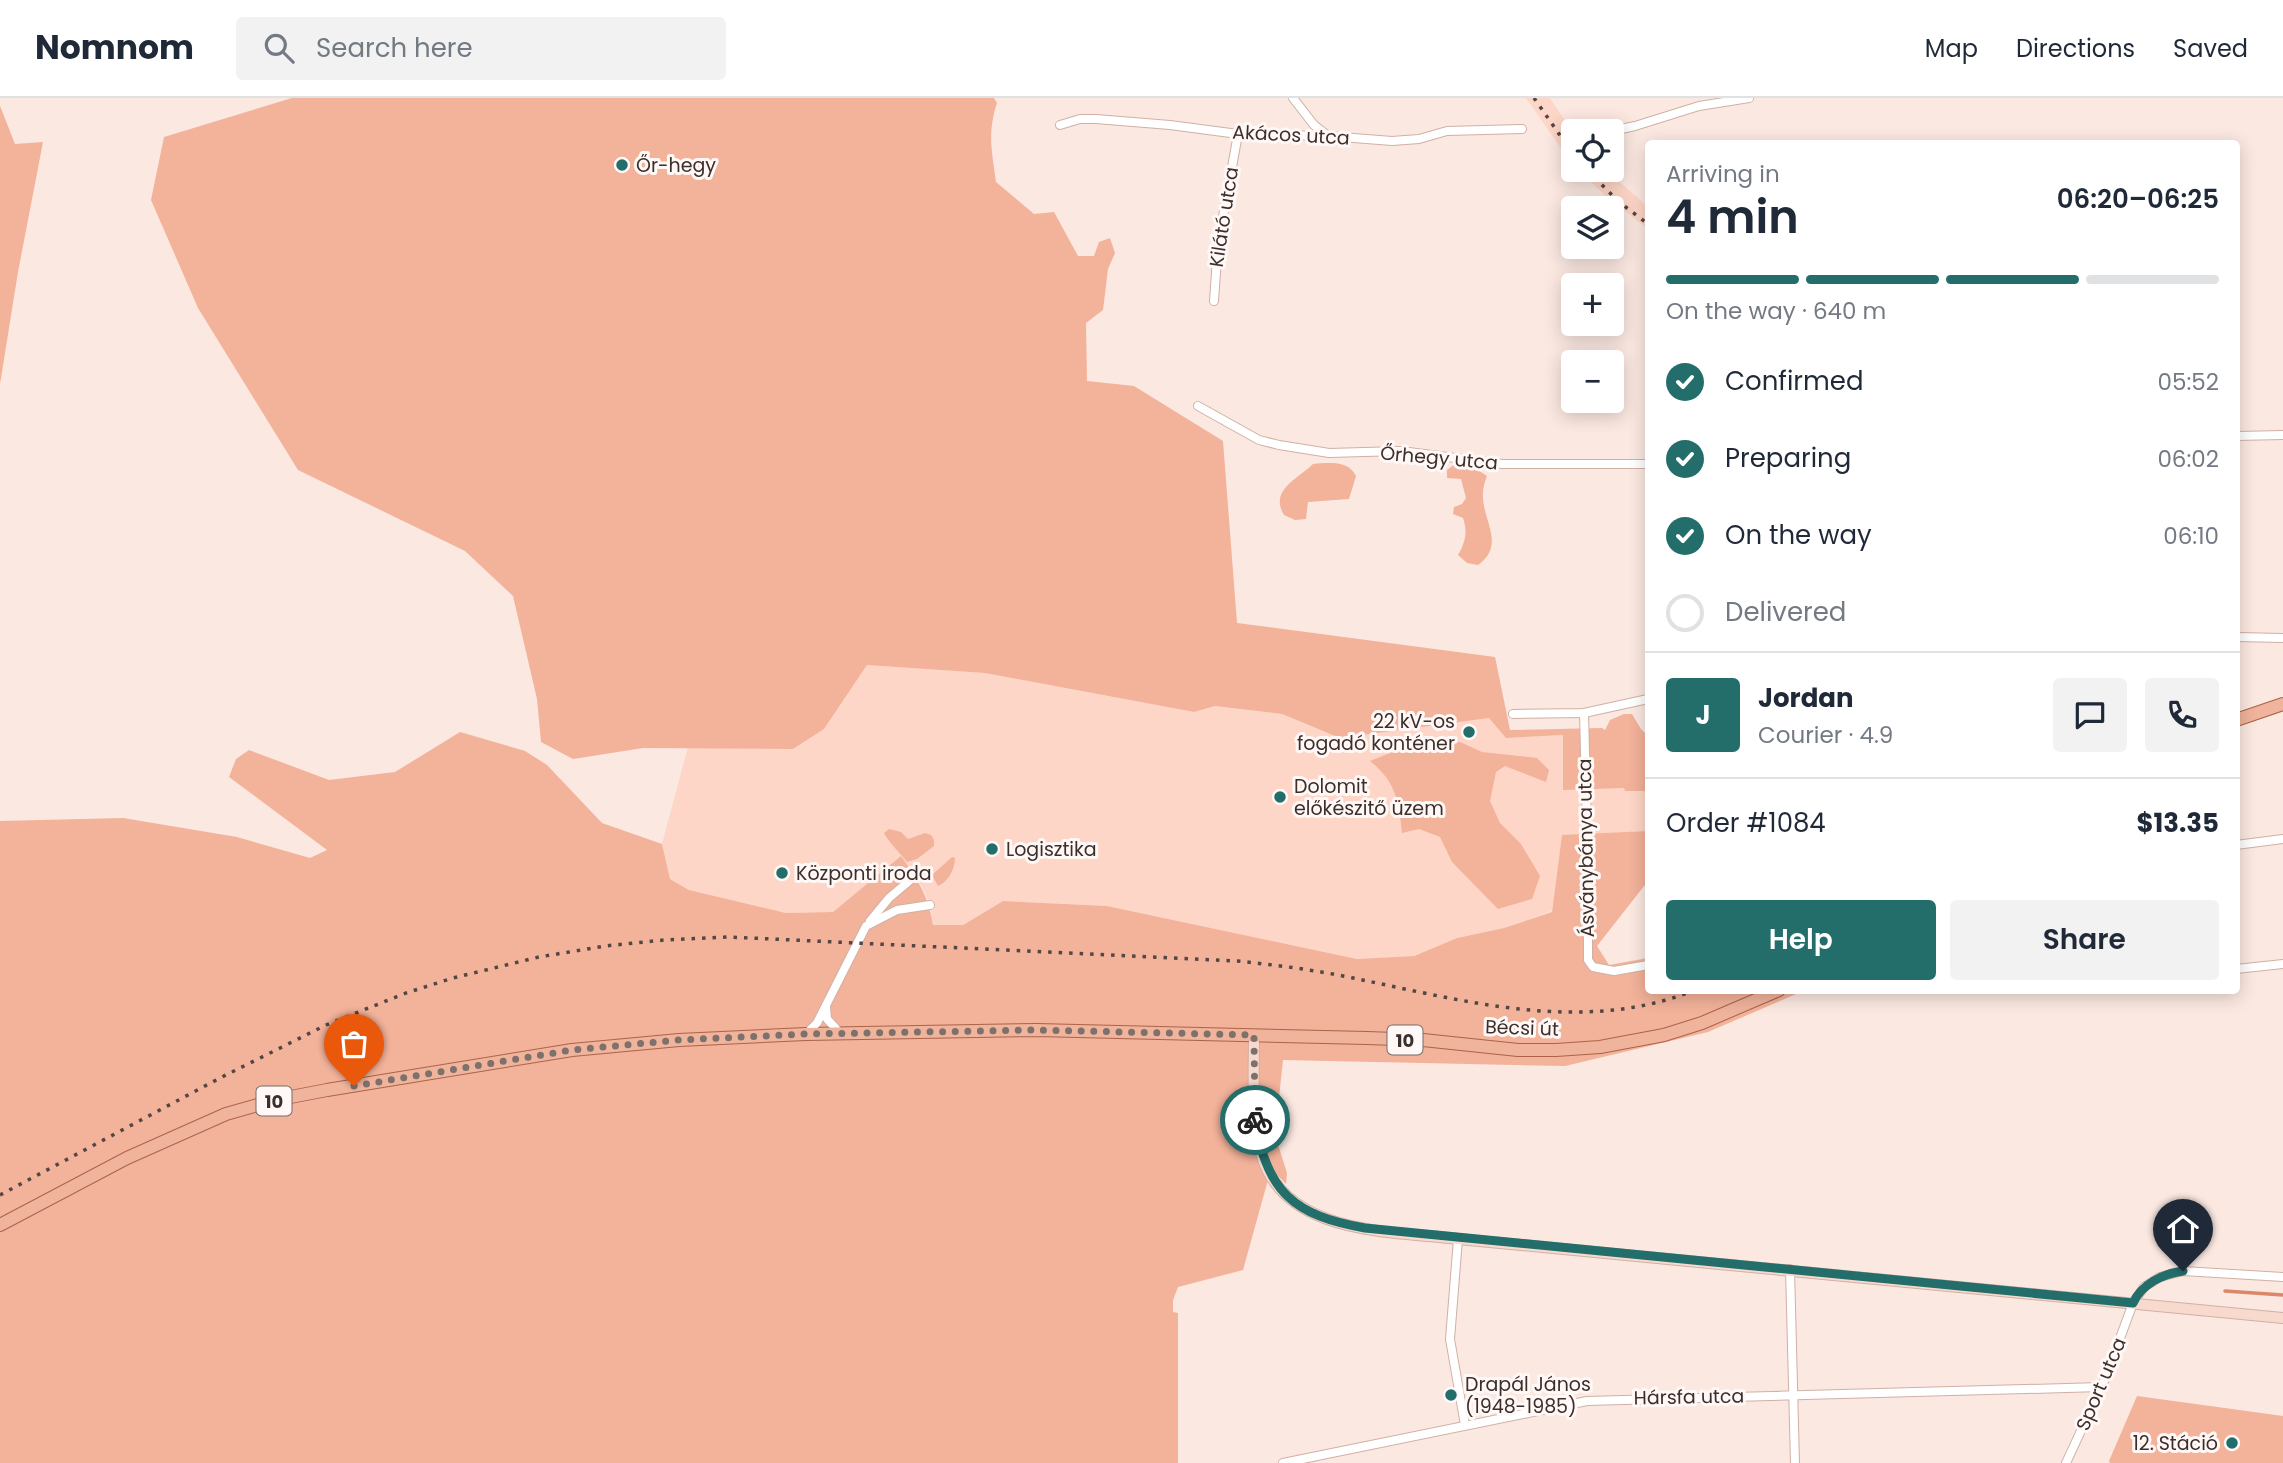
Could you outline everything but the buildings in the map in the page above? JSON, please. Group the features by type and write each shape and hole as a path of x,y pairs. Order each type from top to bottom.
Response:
{"main road":[{"path":"2240,719 2283,704"},
{"name":"Bécsi út","path":"1254,1035 1423,1040 1518,1050 1600,1047 1664,1035 1702,1023 1770,994"},
{"name":"10","path":"0,1225 44,1200 226,1114 275,1101 572,1050 679,1040 840,1033 1037,1030 1254,1035"},
{"path":"1254,1035 1255,1121 1261,1155 1278,1188 1316,1216 1338,1224 1458,1239 2283,1318"}],"street":[{"path":"1293,98 1314,125 1328,136"},
{"path":"1624,128 1699,106 1749,98"},
{"name":"Akácos utca","path":"1060,125 1080,119 1096,119 1238,134 1392,141 1419,139 1447,131 1522,129"},
{"name":"Kilátó utca","path":"1214,301 1218,244 1238,134"},
{"name":"Őrhegy utca","path":"1198,406 1259,440 1329,453 1401,451 1502,464 1645,464"},
{"path":"2240,436 2283,436"},
{"path":"2240,637 2283,638"},
{"path":"1513,713 1584,713 1645,700"},
{"name":"Ásványbánya utca","path":"1584,713 1588,960 1593,967 1614,971 1645,966"},
{"path":"2240,844 2283,839"},
{"path":"806,1034 817,1023 826,1007 851,951 866,926 889,898 915,876"},
{"path":"866,926 897,910 930,905"},
{"path":"2240,969 2283,964"},
{"path":"826,1007 827,1019 840,1033"},
{"path":"1458,1239 1450,1339 1465,1425"},
{"path":"1790,1269 1795,1463"},
{"path":"2133,1303 2144,1287 2172,1273 2283,1277"},
{"name":"Sport utca","path":"2066,1463 2101,1387 2133,1303"},
{"name":"Hársfa utca","path":"1283,1463 1587,1401 2101,1387"}],"shaded area":[{"path":"292,98 994,98 997,103 991,142 996,182 1034,214 1054,212 1078,256 1094,256 1099,242 1110,238 1115,253 1108,269 1103,310 1086,323 1087,381 1134,386 1223,441 1237,623 1495,657 1510,730 1605,730 1610,720 1624,714 1632,714 1645,733 1645,791 1625,791 1624,788 1563,790 1563,735 1506,738 1489,718 1340,738 1282,714 1215,706 1194,712 985,673 867,665 824,729 793,749 643,748 573,759 541,742 537,699 513,596 465,551 298,470 198,308 151,200 164,137"},
{"path":"1526,98 1550,98 1564,119 1561,119 1561,148"},
{"path":"0,106 15,144 43,142 0,384"},
{"path":"1591,182 1620,182 1645,204 1645,227 1624,210 1624,196 1606,196"},
{"path":"1313,464 1338,464 1353,471 1356,476 1349,499 1308,502 1306,519 1295,520 1284,515 1280,499 1287,486"},
{"path":"1455,464 1470,465 1487,476 1483,503 1492,540 1491,549 1478,565 1467,563 1458,555 1464,542 1465,528 1463,518 1453,514 1454,507 1462,504 1466,498 1461,479 1447,478 1447,470"},
{"path":"867,665 985,673 1194,712 1215,706 1282,714 1340,738 1489,718 1507,738 1563,735 1645,785 1645,831 1562,836 1552,911 1504,928 1457,938 1413,956 1357,959 1107,906 1003,901 963,925 933,925 930,905 921,885 901,857 833,912 786,913 689,890 670,879 662,844 688,747 793,749 824,729"},
{"path":"460,732 525,751 547,765 602,823 662,844 670,879 689,890 786,913 833,912 901,856 922,888 933,925 963,925 1003,901 1107,906 1357,959 1414,956 1457,938 1504,928 1552,912 1562,835 1645,831 1645,885 1597,946 1609,965 1645,959 1645,994 1796,994 1708,1032 1565,1066 1283,1060 1275,1135 1287,1173 1286,1184 1271,1169 1243,1270 1178,1287 1173,1300 1173,1312 1178,1313 1178,1463 0,1463 0,821 123,818 237,837 310,858 327,850 229,777 236,759 249,750 329,780 395,772"},
{"path":"1426,739 1460,742 1482,752 1537,758 1549,770 1546,782 1505,766 1496,772 1490,801 1500,823 1521,844 1540,876 1532,899 1498,909 1452,862 1440,837 1419,829 1402,833 1395,793 1386,777 1370,761"},
{"path":"889,829 901,832 908,839 925,833 931,835 934,846 917,859 907,862 884,833"},
{"path":"952,857 955,862 952,871 938,886 932,875"},
{"path":"2137,1396 2283,1416 2283,1463 2110,1463"}],"waterway":[{"path":"2225,1291 2283,1295"}],"railway":[{"path":"1534,98 1561,137"},
{"path":"1599,182 1645,222"},
{"path":"0,1195 326,1025 406,993 453,978 539,957 605,946 729,937 1237,961 1324,973 1481,1004 1568,1012 1610,1010 1653,1003 1682,994"}],"way so far":[{"path":"354,1086 572,1050 679,1040 806,1034 1037,1030 1254,1035 1255,1120"}],"place":[{"name":"Őr-hegy","path":"622,165"},
{"name":"22 kV-os fogadó konténer","path":"1469,732"},
{"name":"Dolomit előkészitő üzem","path":"1280,797"},
{"name":"Logisztika","path":"992,849"},
{"name":"Központi iroda","path":"782,873"},
{"name":"Drapál János (1948-1985)","path":"1451,1395"},
{"name":"12. Stáció","path":"2232,1443"}],"route":[{"path":"1255,1120 1261,1155 1278,1188 1316,1216 1338,1224 1458,1239 2133,1303 2139,1292 2151,1282 2183,1271"}]}
